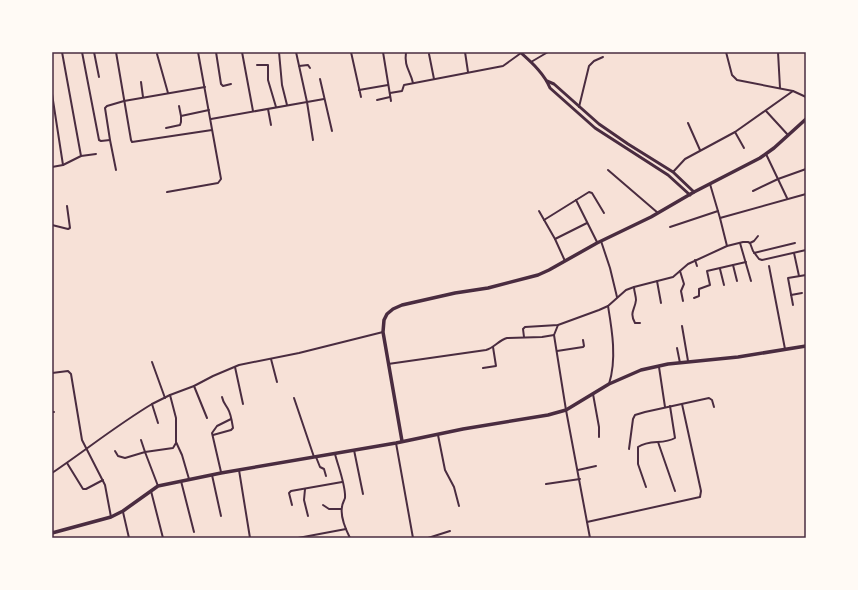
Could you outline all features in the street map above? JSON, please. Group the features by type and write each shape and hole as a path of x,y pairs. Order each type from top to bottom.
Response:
{"main road":[{"path":"521,53 531,62 547,81 550,88 596,128 621,146 668,175 690,195"},
{"path":"547,81 554,84 611,134 673,172 694,192"},
{"path":"402,441 383,332 384,320 393,309 455,293 488,288 538,275 599,242 659,213 694,192 766,154 806,119"},
{"path":"52,533 111,517 123,511 158,486 181,480 548,415 566,410 609,384 641,370 659,366 738,357 806,346"}],"street":[{"path":"62,52 81,156"},
{"path":"82,52 99,140 101,142 110,140"},
{"path":"94,52 99,77"},
{"path":"116,52 131,140 134,142 212,130"},
{"path":"167,192 220,182 221,179 198,52"},
{"path":"216,52 221,84 223,86 231,84"},
{"path":"242,52 253,111"},
{"path":"279,52 282,85 287,105"},
{"path":"296,52 307,102 313,140"},
{"path":"351,52 361,97"},
{"path":"383,52 391,101"},
{"path":"406,52 406,66 413,83"},
{"path":"465,52 468,72"},
{"path":"531,62 548,52"},
{"path":"726,52 734,78 793,91 806,97"},
{"path":"778,52 780,88"},
{"path":"390,93 402,91 404,85 503,66 521,53"},
{"path":"157,54 168,93"},
{"path":"429,54 434,79"},
{"path":"579,107 589,66 594,61 603,57"},
{"path":"257,65 268,64 268,80 276,107"},
{"path":"299,66 308,65 310,68"},
{"path":"320,79 332,131"},
{"path":"141,82 143,97"},
{"path":"360,90 388,86"},
{"path":"116,170 110,140 106,107 108,105 143,97 205,87"},
{"path":"673,172 681,162 700,150 735,132 793,91"},
{"path":"52,94 63,165"},
{"path":"377,100 390,98"},
{"path":"211,119 324,99"},
{"path":"166,128 180,125 182,122 179,106"},
{"path":"268,109 271,124"},
{"path":"181,116 209,110"},
{"path":"766,111 788,135"},
{"path":"688,123 700,150"},
{"path":"735,132 744,148"},
{"path":"52,167 63,165 81,156 96,154"},
{"path":"766,154 788,198"},
{"path":"753,191 778,179 806,169"},
{"path":"608,170 659,213"},
{"path":"710,184 726,246"},
{"path":"544,220 590,192 604,213"},
{"path":"720,218 806,194"},
{"path":"576,200 587,223 599,242 612,273 617,298"},
{"path":"52,225 68,229 70,228 67,206"},
{"path":"539,211 555,239 565,261"},
{"path":"670,227 718,212"},
{"path":"555,239 587,223"},
{"path":"524,337 523,329 526,327 558,325 599,310 608,306 626,290 673,277 695,260 726,246 745,242 750,243 758,236"},
{"path":"740,243 751,281"},
{"path":"750,243 754,254 762,260 806,250"},
{"path":"754,254 795,243"},
{"path":"794,253 799,276"},
{"path":"695,260 697,266"},
{"path":"694,298 699,296 700,288 710,285 707,271 746,262"},
{"path":"733,265 737,281"},
{"path":"769,266 785,349"},
{"path":"720,269 724,285"},
{"path":"680,271 684,284 681,290 683,301"},
{"path":"793,306 788,278 806,275"},
{"path":"657,281 661,303"},
{"path":"634,287 636,300 632,309 635,323 640,323"},
{"path":"791,295 802,293"},
{"path":"608,306 612,339 612,374 609,384"},
{"path":"558,325 554,335 566,410 590,538"},
{"path":"682,326 688,362"},
{"path":"52,473 116,427 152,404 213,376 236,367 383,332"},
{"path":"388,364 486,350 493,348 504,339 554,335"},
{"path":"557,351 584,346 582,340"},
{"path":"483,368 496,366 493,348"},
{"path":"678,348 680,363"},
{"path":"271,359 277,382"},
{"path":"152,362 165,398"},
{"path":"659,366 665,407"},
{"path":"236,367 243,404"},
{"path":"52,373 68,371 71,374 82,440 103,480 111,517"},
{"path":"194,386 207,418"},
{"path":"593,394 599,427 599,437"},
{"path":"116,451 118,456 122,458 145,452 174,448 176,442 176,418 170,395"},
{"path":"213,435 232,429 228,409 224,404 222,397"},
{"path":"294,398 314,456 319,467 324,469 326,476"},
{"path":"629,449 634,416 665,407 711,399 714,407"},
{"path":"152,404 158,423"},
{"path":"587,522 700,497 701,491 682,404"},
{"path":"646,487 638,464 638,447 654,441 660,443 675,438 670,406"},
{"path":"221,473 212,433 217,426 231,419"},
{"path":"438,435 445,470 454,487 459,506"},
{"path":"141,440 158,486"},
{"path":"176,442 182,455 189,479"},
{"path":"658,442 675,491"},
{"path":"396,443 413,538"},
{"path":"354,450 363,494"},
{"path":"335,453 345,498 341,508 346,529 350,538"},
{"path":"67,462 83,489 103,480"},
{"path":"578,470 596,466"},
{"path":"239,470 250,538"},
{"path":"212,475 221,516"},
{"path":"546,484 580,479"},
{"path":"181,480 194,532"},
{"path":"292,505 290,492 342,482"},
{"path":"304,489 304,500 308,516"},
{"path":"151,490 162,538"},
{"path":"323,505 329,509 341,508"},
{"path":"123,511 129,538"},
{"path":"298,538 346,529"},
{"path":"428,538 450,531"}]}
